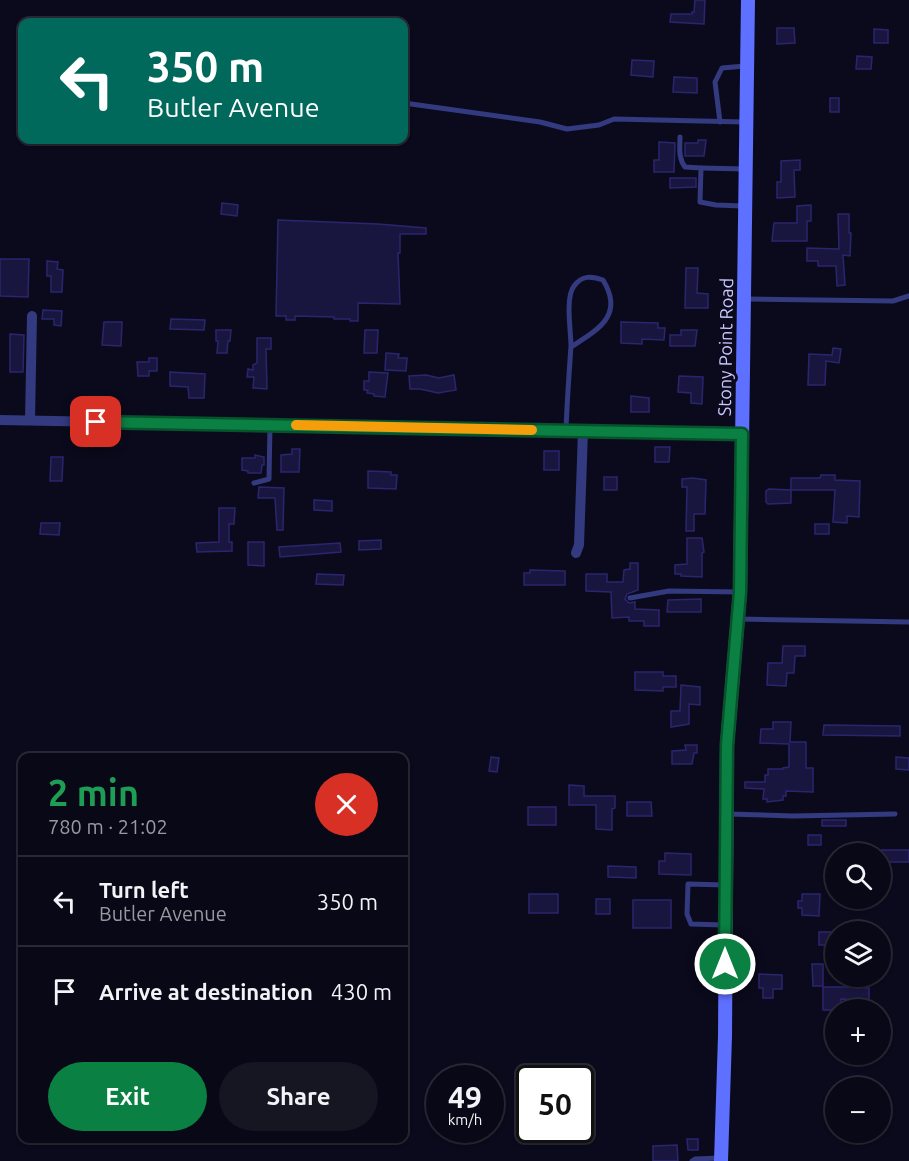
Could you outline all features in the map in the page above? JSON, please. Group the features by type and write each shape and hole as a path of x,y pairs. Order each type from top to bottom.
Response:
{"main road":[{"name":"Stony Point Road","path":"721,1160 729,710 740,592 748,0"}],"street":[{"path":"30,420 32,316"},
{"path":"0,420 742,434"},
{"path":"576,553 579,545 583,431"}],"lane":[{"path":"720,122 715,82 722,68 747,66"},
{"path":"408,104 540,122 567,129 599,125 614,119 746,122"},
{"path":"680,137 680,153 682,164 685,167 746,169"},
{"path":"701,168 700,202 745,206"},
{"path":"566,430 571,347 570,300 573,287 581,279 591,276 603,280 609,290 610,303 604,324 571,347"},
{"path":"745,299 893,301 909,296"},
{"path":"254,483 269,479 270,425"},
{"path":"630,598 669,591 740,592"},
{"path":"739,619 909,622"},
{"path":"726,814 793,816 895,814"},
{"path":"725,885 688,884 687,914 691,924 725,925"},
{"path":"692,1161 694,1158 721,1160"}],"building":[{"path":"695,0 705,0 704,24 670,22 671,14 692,14"},
{"path":"777,28 794,28 795,43 777,44"},
{"path":"874,29 888,30 888,43 874,43"},
{"path":"857,56 872,57 871,69 856,69"},
{"path":"632,60 654,61 653,77 631,75"},
{"path":"674,77 697,78 697,93 673,92"},
{"path":"830,98 839,98 839,112 830,112"},
{"path":"698,140 706,140 704,156 685,156 685,143 698,143"},
{"path":"659,142 675,143 674,172 654,172 654,160 659,160"},
{"path":"800,160 800,170 794,170 795,197 777,198 777,182 781,182 781,161"},
{"path":"670,178 696,178 696,187 670,188"},
{"path":"222,203 238,205 237,216 221,214"},
{"path":"811,205 811,221 807,221 807,241 772,241 774,223 797,223 797,206"},
{"path":"838,214 849,214 849,233 851,233 850,256 843,255 845,285 837,286 836,266 818,266 818,261 807,261 807,248 839,249"},
{"path":"278,220 426,228 426,234 400,234 400,253 398,253 400,304 358,303 358,321 334,319 334,317 295,316 295,320 286,320 286,316 276,316"},
{"path":"0,259 29,259 28,297 0,296"},
{"path":"47,261 58,262 57,269 63,270 62,292 51,292 51,276 47,276"},
{"path":"686,268 698,268 697,293 708,294 708,308 685,308"},
{"path":"43,310 62,311 61,326 54,325 54,319 42,319"},
{"path":"171,319 205,320 204,330 170,329"},
{"path":"104,322 122,322 121,346 102,345"},
{"path":"621,322 658,323 658,328 665,328 664,340 642,339 642,344 621,343"},
{"path":"216,330 231,330 227,353 217,353"},
{"path":"365,330 378,330 377,353 364,353"},
{"path":"681,330 697,330 695,346 670,346 670,335 681,335"},
{"path":"10,334 24,335 23,372 10,372"},
{"path":"257,338 271,338 271,349 266,349 267,389 253,388 254,377 247,377 248,369 253,370 253,365 257,363"},
{"path":"833,348 841,349 839,363 826,361 825,385 808,385 809,354 832,355"},
{"path":"386,353 399,354 398,358 407,358 406,371 385,370"},
{"path":"149,358 157,358 157,371 149,371 149,376 138,376 137,362 149,362"},
{"path":"170,372 205,374 204,398 189,398 188,387 170,386"},
{"path":"369,372 388,373 385,397 374,396 374,394 367,393 368,390 364,390 364,381 369,381"},
{"path":"426,375 439,378 454,375 456,390 438,393 410,389 409,376"},
{"path":"679,376 703,377 702,404 691,403 691,393 678,392"},
{"path":"631,396 649,398 649,412 631,412"},
{"path":"655,447 670,447 669,462 655,462"},
{"path":"292,449 300,449 299,472 281,472 281,455 292,454"},
{"path":"544,451 559,451 559,470 544,470"},
{"path":"255,455 264,457 261,473 248,473 242,470 242,458 255,458"},
{"path":"51,457 63,457 62,481 50,481"},
{"path":"368,471 391,472 391,475 397,475 396,489 368,488"},
{"path":"821,475 835,475 835,480 860,481 859,517 847,516 847,523 833,522 835,490 791,490 791,478 820,478"},
{"path":"604,477 617,477 617,490 604,490"},
{"path":"682,479 706,480 705,514 694,514 694,531 686,531 687,487 682,487"},
{"path":"259,487 284,488 283,530 277,530 275,498 258,498"},
{"path":"769,489 791,490 791,503 768,504 766,491"},
{"path":"314,500 332,501 332,511 314,510"},
{"path":"219,508 235,508 234,524 229,524 229,542 232,542 232,551 197,552 196,543 219,542"},
{"path":"41,523 60,523 59,535 40,534"},
{"path":"815,524 829,524 829,534 815,534"},
{"path":"687,538 702,538 704,552 702,553 702,577 675,574 675,565 687,564"},
{"path":"381,540 381,549 359,550 359,541"},
{"path":"248,542 264,542 264,566 248,565"},
{"path":"340,543 341,552 280,557 279,547"},
{"path":"630,563 638,563 638,590 627,594 625,599 629,603 635,602 635,609 659,610 659,626 644,626 644,621 629,621 629,617 612,618 611,592 586,591 586,574 607,574 607,582 623,582 624,570 630,569"},
{"path":"530,570 565,571 565,585 524,585 524,573 530,573"},
{"path":"317,574 344,575 343,585 316,584"},
{"path":"701,599 701,612 667,612 668,600"},
{"path":"783,646 805,646 805,656 795,656 794,673 787,673 786,686 767,685 768,663 782,663"},
{"path":"635,672 663,672 663,676 676,676 676,687 663,687 663,691 635,690"},
{"path":"681,685 700,687 700,705 689,704 689,724 671,727 671,711 680,711"},
{"path":"773,722 791,722 790,742 806,742 806,768 813,768 813,792 786,791 783,800 767,802 767,799 763,799 764,789 745,788 745,782 765,782 768,769 789,767 789,744 760,743 761,729 773,729"},
{"path":"824,725 900,726 900,736 823,735"},
{"path":"685,745 697,745 697,753 694,753 692,764 672,764 672,751 686,750"},
{"path":"491,757 499,758 497,772 489,771"},
{"path":"896,757 909,758 909,770 896,769"},
{"path":"569,785 584,786 584,796 615,796 615,808 612,809 612,830 596,829 596,805 569,805"},
{"path":"627,802 651,802 652,816 627,816"},
{"path":"528,807 556,807 556,825 528,825"},
{"path":"822,820 846,820 846,826 822,826"},
{"path":"808,835 821,835 821,845 808,845"},
{"path":"891,850 909,850 909,862 891,862"},
{"path":"665,853 691,854 691,875 659,874 659,861 665,861"},
{"path":"608,866 636,867 636,878 608,877"},
{"path":"529,894 558,894 558,913 529,913"},
{"path":"802,894 820,894 819,916 802,915 802,908 798,908 798,901 802,901"},
{"path":"596,899 610,899 610,914 596,914"},
{"path":"633,900 671,900 671,928 633,928"},
{"path":"819,932 825,932 825,945 819,945"},
{"path":"812,964 823,964 823,986 813,986"},
{"path":"759,974 782,975 782,989 773,989 773,998 763,998 763,988 759,988"},
{"path":"823,987 869,988 869,999 825,999 825,1010 823,1010"},
{"path":"687,1139 698,1139 698,1150 688,1150"},
{"path":"677,1145 678,1161 653,1161 653,1146"}],"slow traffic":[{"path":"296,425 532,430"}],"route":[{"path":"96,422 742,434 739,619 727,745 725,964"}]}
